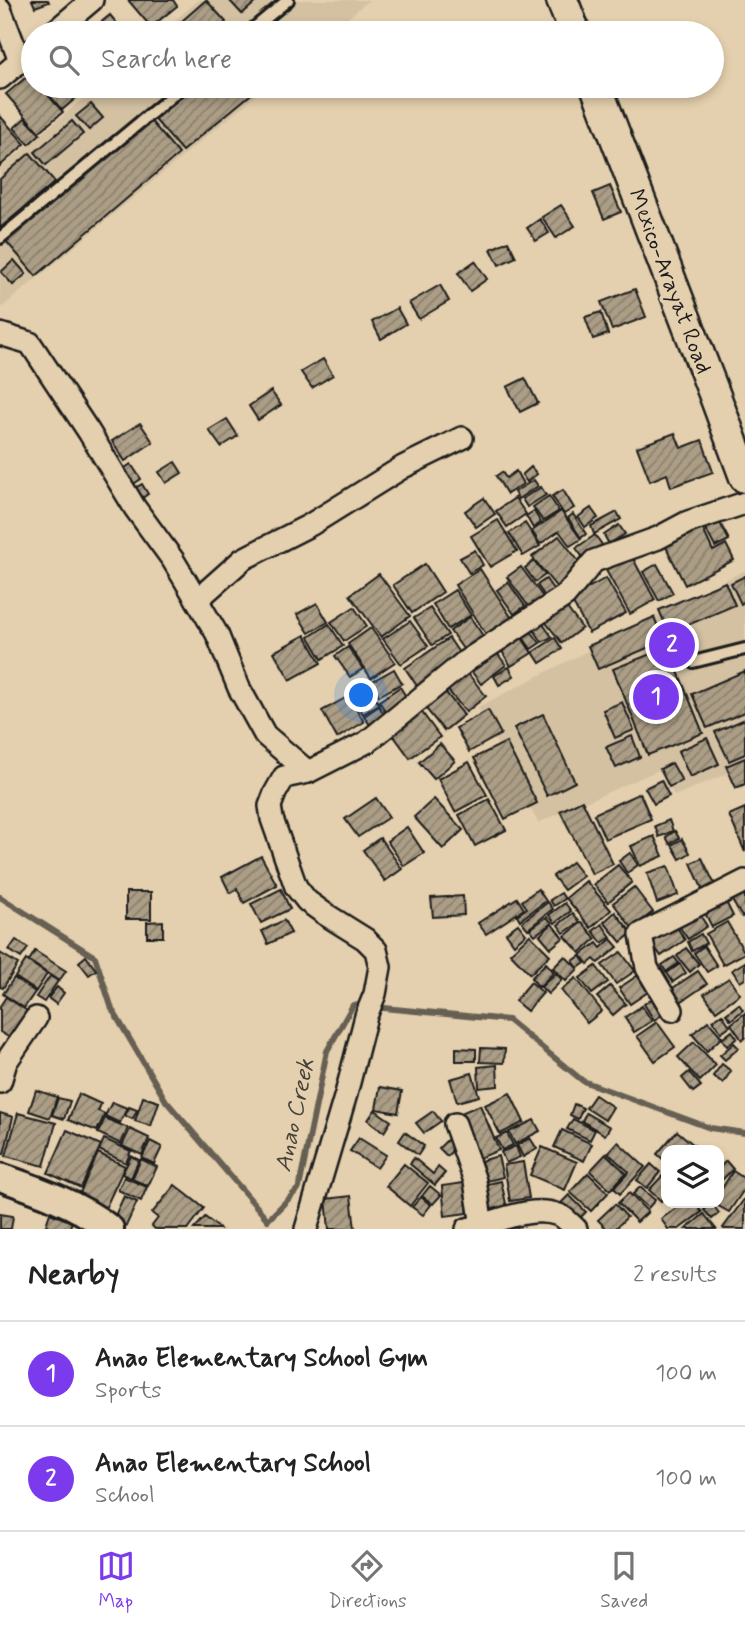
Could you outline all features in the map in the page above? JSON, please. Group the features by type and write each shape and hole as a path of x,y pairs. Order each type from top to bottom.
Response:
{"main road":[{"path":"562,0 570,21"},
{"name":"Mexico-Arayat Road","path":"601,98 745,477"}],"street":[{"path":"67,21 92,0"},
{"path":"0,9 21,47"},
{"path":"0,78 21,60"},
{"path":"0,334 30,343 135,508 198,600 217,634 239,688 265,735 308,772"},
{"path":"198,600 243,559 310,525 403,467 462,439"},
{"path":"306,1229 366,1016 375,994 380,967 376,950 365,939 307,901 296,887 270,806 284,777 308,772 367,742 466,661 565,596 594,561 658,538 688,522 745,503"},
{"path":"672,1010 647,968 641,934 745,881"},
{"path":"0,1082 6,1062 36,1018"},
{"path":"455,1124 475,1181 475,1227 537,1212 560,1215 576,1229"},
{"path":"0,1177 33,1188 79,1209 110,1229"}],"lane":[{"path":"263,21 288,0"},
{"path":"0,238 169,98"},
{"path":"693,662 745,649"}],"shaded area":[{"path":"199,0 369,0 344,21 174,21"},
{"path":"84,98 253,98 0,309 0,169"},
{"path":"745,570 745,766 674,796 661,769 538,823 478,707"}],"building":[{"path":"32,0 48,0 49,2 35,7"},
{"path":"128,0 173,0 177,6 158,21 146,21"},
{"path":"206,0 225,21 182,21"},
{"path":"229,0 258,0 242,14"},
{"path":"110,15 115,21 103,21"},
{"path":"21,82 21,98 51,98 63,112 39,132 6,94"},
{"path":"52,98 76,98 62,110"},
{"path":"174,98 246,98 182,151 152,116"},
{"path":"91,104 103,118 89,130 76,116"},
{"path":"0,116 25,144 0,166"},
{"path":"25,118 40,134 29,144 14,128"},
{"path":"149,119 179,154 36,276 5,240"},
{"path":"72,121 83,134 46,165 35,152"},
{"path":"30,153 55,182 0,228 0,179"},
{"path":"610,186 621,212 604,219 593,193"},
{"path":"561,205 575,226 556,238 542,217"},
{"path":"540,219 549,233 536,241 527,228"},
{"path":"508,241 516,257 499,265 491,249"},
{"path":"14,260 26,274 13,285 1,272"},
{"path":"475,261 487,279 470,291 458,273"},
{"path":"440,285 449,301 419,319 409,303"},
{"path":"635,289 646,317 612,330 601,302"},
{"path":"397,308 406,324 381,339 372,322"},
{"path":"601,312 608,334 593,339 585,317"},
{"path":"323,359 333,375 312,388 301,372"},
{"path":"525,378 538,403 520,412 507,387"},
{"path":"271,391 281,405 258,420 249,406"},
{"path":"227,419 238,436 221,447 209,430"},
{"path":"140,423 153,442 125,461 112,441"},
{"path":"675,433 681,448 702,440 713,472 671,487 667,474 650,481 637,447"},
{"path":"175,462 182,473 166,483 159,472"},
{"path":"131,464 141,479 129,487 119,472"},
{"path":"531,467 537,474 527,482 522,475"},
{"path":"516,471 523,484 507,494 496,476 502,472 506,478"},
{"path":"534,480 538,486 518,499 514,492"},
{"path":"142,484 148,494 138,501 131,490"},
{"path":"541,487 546,495 527,507 522,499"},
{"path":"563,490 574,508 564,514 552,496"},
{"path":"549,496 559,511 543,521 533,507"},
{"path":"484,498 495,514 476,527 465,511"},
{"path":"515,498 526,514 507,527 496,511"},
{"path":"591,508 598,518 585,527 578,517"},
{"path":"534,511 541,523 533,528 526,516"},
{"path":"561,511 581,539 570,546 559,531 540,544 532,531"},
{"path":"617,512 621,519 594,534 591,526"},
{"path":"573,514 586,534 581,538 568,518"},
{"path":"716,515 729,540 715,547 702,522"},
{"path":"498,520 517,551 490,567 471,536"},
{"path":"525,523 540,546 523,556 509,533"},
{"path":"700,523 713,551 726,544 734,560 685,585 663,541"},
{"path":"619,525 625,534 609,544 604,535"},
{"path":"595,535 603,546 584,559 576,548"},
{"path":"559,536 584,568 557,588 532,557"},
{"path":"475,550 483,565 469,573 460,558"},
{"path":"629,551 655,600 630,614 603,565"},
{"path":"534,561 545,575 535,582 525,568"},
{"path":"425,564 443,592 412,613 393,585"},
{"path":"657,564 673,593 659,601 643,572"},
{"path":"521,567 543,597 529,607 507,577"},
{"path":"480,569 515,623 489,639 455,585"},
{"path":"379,574 410,616 381,637 350,595"},
{"path":"745,576 745,601 741,604 731,583"},
{"path":"606,578 626,613 589,633 570,598"},
{"path":"546,579 555,592 546,598 537,585"},
{"path":"508,582 525,606 514,614 497,590"},
{"path":"725,582 735,605 669,633 659,610"},
{"path":"455,590 471,615 448,629 433,604"},
{"path":"317,603 328,622 309,633 297,614"},
{"path":"564,604 582,628 562,643 543,619"},
{"path":"354,607 367,626 344,641 331,622"},
{"path":"430,608 448,635 432,645 414,618"},
{"path":"470,617 486,640 466,653 450,631"},
{"path":"654,617 664,641 598,669 588,646"},
{"path":"410,621 428,646 401,664 383,639"},
{"path":"329,624 343,646 322,659 309,637"},
{"path":"543,624 552,637 542,642 534,630"},
{"path":"371,628 395,662 371,678 348,644"},
{"path":"530,630 540,643 531,649 522,636"},
{"path":"305,635 321,663 290,680 274,652"},
{"path":"520,635 532,653 511,666 500,648"},
{"path":"449,638 463,659 419,689 405,668"},
{"path":"555,638 562,649 540,663 533,652"},
{"path":"348,647 363,669 350,677 335,656"},
{"path":"668,647 703,733 648,755 613,669"},
{"path":"494,649 506,665 481,684 469,668"},
{"path":"509,667 514,676 499,685 494,676"},
{"path":"394,669 402,683 379,696 371,682"},
{"path":"466,671 486,696 466,712 445,687"},
{"path":"745,671 745,712 707,728 692,694"},
{"path":"364,681 379,704 363,714 349,691"},
{"path":"400,687 410,703 388,716 379,701"},
{"path":"443,689 464,715 444,731 423,705"},
{"path":"349,696 364,722 337,738 322,711"},
{"path":"622,702 634,730 615,738 603,710"},
{"path":"379,706 385,716 370,725 364,716"},
{"path":"418,707 440,737 410,758 388,728"},
{"path":"488,710 501,734 469,752 456,728"},
{"path":"543,714 575,782 547,796 514,728"},
{"path":"745,719 745,754 729,761 715,732"},
{"path":"632,736 640,757 616,768 606,747"},
{"path":"707,738 719,764 690,777 678,751"},
{"path":"506,742 537,803 505,819 474,758"},
{"path":"440,744 455,761 434,779 419,762"},
{"path":"745,758 745,784 736,788 726,766"},
{"path":"469,762 487,795 455,812 438,779"},
{"path":"672,763 682,781 669,787 660,769"},
{"path":"661,780 669,796 654,804 645,788"},
{"path":"640,793 651,819 605,839 594,814"},
{"path":"376,798 389,817 358,837 345,819"},
{"path":"434,799 463,830 443,849 414,817"},
{"path":"489,799 506,830 475,846 459,815"},
{"path":"582,800 613,864 592,874 560,811"},
{"path":"745,808 745,852 729,815"},
{"path":"669,820 673,831 659,837 655,826"},
{"path":"407,827 424,853 404,866 387,841"},
{"path":"675,831 679,838 670,844 666,837"},
{"path":"654,836 663,856 640,866 631,846"},
{"path":"380,838 402,869 385,881 363,850"},
{"path":"682,839 690,853 680,859 672,845"},
{"path":"630,853 638,865 627,873 619,861"},
{"path":"261,856 277,885 244,903 237,889 230,893 222,877"},
{"path":"702,858 716,887 704,893 691,863"},
{"path":"572,862 583,876 564,890 553,876"},
{"path":"618,865 632,882 608,902 594,884"},
{"path":"668,866 678,895 657,903 647,873"},
{"path":"586,881 611,910 591,928 566,898"},
{"path":"634,887 653,912 632,928 613,903"},
{"path":"745,888 745,915 742,917 728,894"},
{"path":"281,889 290,909 261,923 251,904"},
{"path":"538,889 546,901 520,920 517,915 527,908 522,901"},
{"path":"126,892 151,892 151,919 126,919"},
{"path":"561,893 565,899 554,906 550,900"},
{"path":"463,896 464,915 433,917 431,898"},
{"path":"723,896 733,916 712,927 702,907"},
{"path":"517,898 524,909 486,934 478,923"},
{"path":"548,902 553,909 528,929 522,922"},
{"path":"565,903 571,911 555,923 549,915"},
{"path":"615,912 632,933 621,942 604,922"},
{"path":"698,912 707,926 688,939 678,925"},
{"path":"573,913 580,922 564,933 558,925"},
{"path":"547,917 552,923 535,935 530,929"},
{"path":"284,920 291,933 268,944 262,931"},
{"path":"163,921 163,937 147,937 147,922"},
{"path":"673,921 685,940 661,956 648,937"},
{"path":"582,922 596,939 580,953 565,936"},
{"path":"727,922 745,953 723,965 706,934"},
{"path":"518,924 526,934 514,944 506,933"},
{"path":"552,924 563,938 551,948 540,935"},
{"path":"602,924 611,937 602,943 593,931"},
{"path":"701,934 706,943 692,951 688,942"},
{"path":"530,935 550,955 530,974 510,953"},
{"path":"611,939 618,947 598,963 594,959 588,964 581,955 597,943 601,948"},
{"path":"16,940 28,948 21,958 9,950"},
{"path":"704,946 717,966 707,972 694,953"},
{"path":"686,948 699,964 690,972 677,956"},
{"path":"35,951 66,971 59,981 29,961"},
{"path":"621,952 635,971 616,984 602,965"},
{"path":"0,953 18,964 3,988 0,987"},
{"path":"86,956 96,970 89,975 79,962"},
{"path":"565,956 578,969 566,981 553,968"},
{"path":"580,956 585,963 578,968 573,961"},
{"path":"674,957 679,963 666,972 662,965"},
{"path":"26,960 47,974 36,991 15,977"},
{"path":"745,962 745,979 740,982 732,970"},
{"path":"546,963 554,972 539,987 531,978"},
{"path":"680,964 686,973 673,982 667,973"},
{"path":"596,966 608,982 592,994 580,978"},
{"path":"698,971 707,984 676,1005 667,992"},
{"path":"643,972 654,988 630,1004 619,988"},
{"path":"556,973 562,980 548,994 541,987"},
{"path":"50,976 58,981 44,1002 36,997"},
{"path":"14,978 35,992 24,1008 3,994"},
{"path":"576,978 602,1011 587,1023 561,990"},
{"path":"729,978 740,994 716,1011 704,994"},
{"path":"531,982 543,993 527,1011 515,1001"},
{"path":"610,986 626,1004 613,1015 597,997"},
{"path":"57,987 64,993 56,1004 48,998"},
{"path":"658,995 668,1011 654,1020 644,1004"},
{"path":"6,997 32,1014 15,1041 0,1032 0,1006"},
{"path":"739,1004 743,1010 731,1020 726,1014"},
{"path":"642,1006 652,1021 634,1032 625,1017"},
{"path":"745,1013 745,1038 742,1040 731,1024"},
{"path":"722,1014 730,1026 721,1032 713,1020"},
{"path":"708,1021 722,1037 707,1051 692,1034"},
{"path":"657,1022 675,1047 655,1061 637,1036"},
{"path":"732,1031 737,1038 727,1046 722,1039"},
{"path":"694,1042 716,1065 700,1081 678,1057"},
{"path":"734,1043 739,1048 725,1060 720,1055"},
{"path":"456,1048 476,1049 476,1061 456,1061"},
{"path":"481,1048 505,1049 504,1063 480,1062"},
{"path":"722,1064 731,1071 723,1083 713,1076"},
{"path":"497,1065 498,1086 479,1088 478,1067"},
{"path":"689,1072 701,1086 693,1092 682,1078"},
{"path":"472,1073 479,1096 457,1102 450,1079"},
{"path":"380,1087 402,1091 398,1113 376,1109"},
{"path":"36,1090 57,1097 50,1118 29,1111"},
{"path":"510,1093 524,1122 500,1134 485,1105"},
{"path":"79,1094 101,1104 98,1111 105,1114 97,1131 68,1120"},
{"path":"595,1095 613,1107 605,1120 586,1108"},
{"path":"143,1097 159,1102 151,1126 135,1121"},
{"path":"58,1098 70,1101 64,1119 52,1115"},
{"path":"112,1102 127,1108 120,1123 105,1116"},
{"path":"574,1104 583,1108 578,1119 570,1115"},
{"path":"480,1105 499,1150 475,1160 456,1115"},
{"path":"129,1107 137,1110 133,1119 125,1116"},
{"path":"375,1110 391,1121 384,1132 368,1120"},
{"path":"433,1111 441,1121 424,1133 416,1123"},
{"path":"0,1113 13,1117 4,1154 0,1153"},
{"path":"18,1113 56,1123 44,1166 6,1156"},
{"path":"586,1113 610,1127 605,1135 582,1121"},
{"path":"105,1118 128,1128 121,1144 98,1133"},
{"path":"573,1119 595,1130 590,1140 567,1129"},
{"path":"534,1120 540,1131 515,1144 509,1132"},
{"path":"130,1129 149,1138 142,1155 122,1146"},
{"path":"67,1130 101,1145 81,1188 48,1173"},
{"path":"562,1130 592,1144 584,1161 554,1147"},
{"path":"677,1131 694,1145 665,1145"},
{"path":"405,1132 424,1146 418,1155 399,1141"},
{"path":"507,1133 513,1145 502,1150 496,1138"},
{"path":"450,1137 458,1145 447,1156 439,1148"},
{"path":"359,1138 386,1155 377,1168 350,1151"},
{"path":"530,1138 537,1149 523,1157 517,1145"},
{"path":"104,1139 131,1151 126,1163 99,1150"},
{"path":"150,1141 162,1147 154,1164 142,1158"},
{"path":"618,1142 645,1167 620,1194 614,1188 629,1172 608,1153"},
{"path":"516,1146 520,1157 506,1163 501,1152"},
{"path":"542,1147 577,1162 565,1190 530,1175"},
{"path":"98,1153 125,1166 105,1209 78,1197"},
{"path":"606,1154 626,1173 610,1190 590,1171"},
{"path":"131,1156 139,1160 131,1178 122,1174"},
{"path":"498,1156 503,1177 487,1181 481,1161"},
{"path":"414,1158 433,1174 438,1167 445,1173 435,1185 410,1164"},
{"path":"141,1159 157,1167 148,1186 132,1179"},
{"path":"726,1161 733,1169 724,1178"},
{"path":"523,1162 529,1198 510,1201 504,1165"},
{"path":"404,1164 428,1183 410,1206 386,1186"},
{"path":"651,1164 660,1172 647,1188 637,1180"},
{"path":"733,1171 745,1179 745,1188 729,1212 722,1208 724,1208 724,1185"},
{"path":"588,1173 608,1193 591,1211 570,1192"},
{"path":"124,1177 147,1187 141,1201 118,1190"},
{"path":"661,1177 661,1201 649,1190"},
{"path":"501,1181 507,1208 486,1213 479,1186"},
{"path":"464,1183 468,1213 445,1216 442,1186"},
{"path":"175,1185 204,1208 188,1229 155,1229 152,1226 158,1218 152,1213"},
{"path":"430,1186 441,1195 433,1204 422,1196"},
{"path":"640,1187 655,1200 648,1208 633,1194"},
{"path":"629,1193 648,1212 637,1222 618,1203"},
{"path":"569,1195 586,1212 578,1220 561,1203"},
{"path":"124,1196 137,1202 126,1226 113,1220"},
{"path":"351,1196 355,1229 329,1229 326,1199"},
{"path":"421,1197 431,1205 423,1215 412,1207"},
{"path":"745,1198 745,1229 724,1229 723,1228"},
{"path":"615,1204 627,1217 615,1229 607,1229 598,1220"},
{"path":"676,1208 698,1208 702,1212 679,1229 668,1229 661,1219"},
{"path":"715,1208 719,1213 712,1219 704,1210"},
{"path":"50,1213 72,1222 69,1229 46,1225"},
{"path":"0,1214 13,1216 11,1229 0,1229"},
{"path":"704,1214 716,1229 686,1229"},
{"path":"205,1217 220,1229 194,1229"}],"waterway":[{"name":"Anao Creek","path":"0,897 95,957 112,1009 166,1101 268,1220 299,1188 327,1051 353,1005 508,1020 583,1081 710,1128 745,1133"}],"place":[{"name":"Anao Elementary School","path":"672,645"},
{"name":"Anao Elementary School Gym","path":"656,697"}]}
